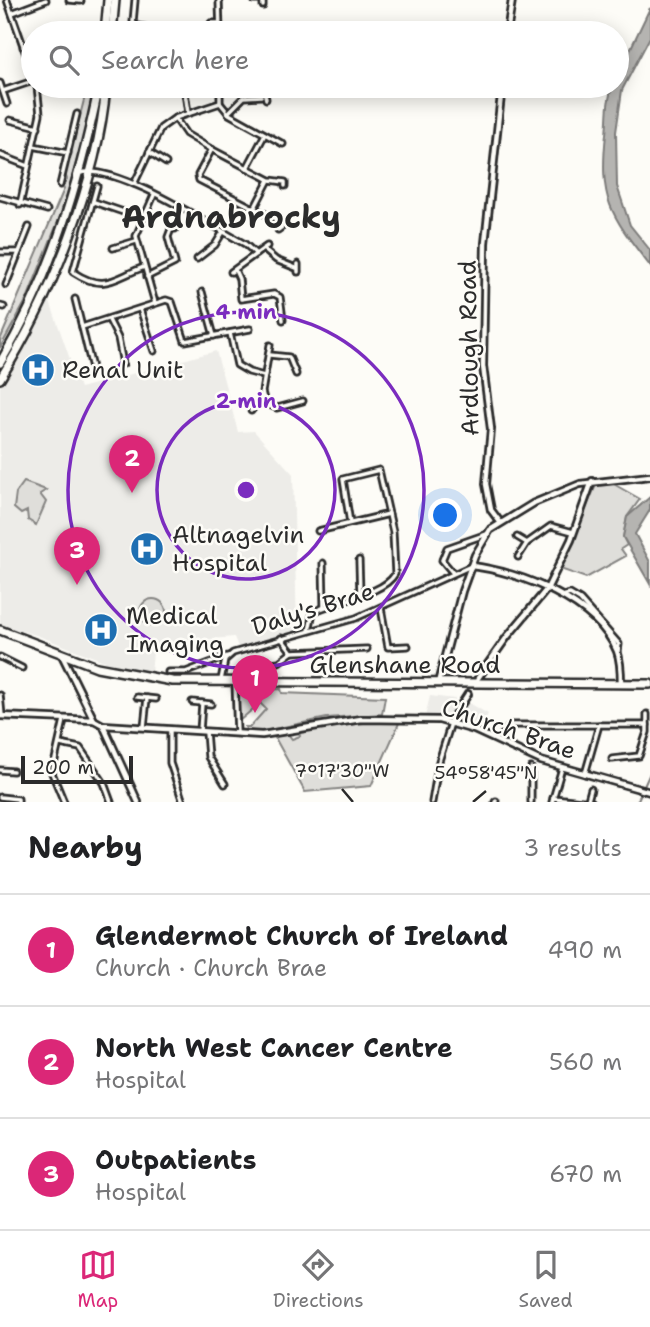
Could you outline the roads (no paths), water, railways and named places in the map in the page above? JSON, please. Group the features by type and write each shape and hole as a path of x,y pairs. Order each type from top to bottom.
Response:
{"highway":[{"path":"106,21 108,0"},
{"path":"113,21 115,0"},
{"path":"0,363 36,295 80,173 96,98"},
{"path":"0,379 32,324 69,233 90,171 104,98"},
{"name":"Glenshane Road","path":"0,630 73,658 149,678 220,682 438,685 650,684"}],"street":[{"path":"7,0 21,41"},
{"path":"12,13 46,0"},
{"path":"69,0 81,1"},
{"path":"133,21 135,0"},
{"path":"219,0 219,21"},
{"path":"258,0 263,6"},
{"path":"509,21 512,0"},
{"path":"0,83 7,104"},
{"path":"3,91 21,85"},
{"path":"20,205 38,127 40,98"},
{"path":"186,98 188,113"},
{"path":"220,98 220,103 228,113 264,136 284,144"},
{"path":"228,113 243,98"},
{"name":"Ardlough Road","path":"500,522 489,503 486,484 491,429 483,366 485,243 501,98"},
{"path":"134,184 162,128 176,118 220,103"},
{"path":"60,185 77,114"},
{"path":"176,118 186,134 270,180 285,182 285,186"},
{"path":"10,120 38,127"},
{"path":"247,168 264,136"},
{"path":"33,146 68,153"},
{"path":"212,149 198,175 199,180 279,222 282,227 278,230"},
{"path":"149,152 166,163"},
{"path":"0,155 28,166"},
{"path":"80,173 90,171 119,177 248,245 256,254"},
{"path":"254,209 270,180"},
{"path":"97,186 75,274 96,283 109,283 144,267"},
{"path":"154,195 141,218 136,241 155,303"},
{"path":"0,197 20,205 47,210"},
{"path":"94,202 141,218"},
{"path":"6,285 29,227"},
{"path":"148,277 175,263 168,235 171,229 175,229"},
{"path":"198,256 215,245 223,232"},
{"path":"113,248 136,241"},
{"path":"283,320 282,298 277,295 241,299 239,279 233,271 265,248 276,260 297,268"},
{"path":"0,252 19,253"},
{"path":"202,292 214,336"},
{"path":"75,299 92,368"},
{"path":"82,327 155,303 172,302 184,341 250,329"},
{"path":"140,309 154,351"},
{"path":"109,319 118,338 123,364"},
{"path":"230,333 237,365 264,376"},
{"path":"270,345 262,397 265,403 277,408 303,401"},
{"path":"270,355 289,357 296,374"},
{"path":"251,411 262,397"},
{"path":"309,631 313,612 360,596 392,579 395,569 393,533 380,470 352,475 342,482 351,523"},
{"path":"438,685 453,621 471,566 487,534 500,522 552,494 592,481 650,476"},
{"path":"478,678 507,637 547,589 592,481"},
{"path":"318,531 389,514"},
{"path":"518,557 527,543 554,525 573,532"},
{"path":"453,573 442,560 447,548 487,534"},
{"path":"517,537 527,543"},
{"path":"359,560 360,596"},
{"path":"324,563 324,607"},
{"path":"471,566 512,574 578,601 618,651 621,685"},
{"name":"Daly's Brae","path":"220,682 228,656 281,638 347,622 471,566"},
{"path":"381,608 388,647 408,646"},
{"path":"281,638 292,652"},
{"path":"254,665 279,662 292,652 367,649"},
{"path":"61,654 72,670 94,720"},
{"path":"168,672 183,673 228,656"},
{"path":"0,657 22,667"},
{"path":"72,670 73,658"},
{"path":"235,682 238,734"},
{"path":"432,802 450,722 468,694"},
{"path":"0,695 1,716"},
{"path":"137,697 156,699"},
{"path":"145,727 147,698"},
{"path":"192,702 211,704"},
{"path":"202,703 203,732 208,757 225,785"},
{"path":"612,759 638,757 644,747 647,714"},
{"name":"Church Brae","path":"1,716 94,720 103,725 262,735 361,719 427,718 450,722 562,768 646,790"},
{"path":"64,720 61,744 52,773 64,802"},
{"path":"103,725 138,802"},
{"path":"585,774 599,725"},
{"path":"502,735 511,726 647,726"},
{"path":"170,729 170,762 183,802"},
{"path":"61,744 80,748 104,783 111,802"},
{"path":"531,768 531,802"},
{"path":"562,768 553,800 590,802 591,789"},
{"path":"0,770 13,771"},
{"path":"0,797 18,799 18,802"}],"waterway":[{"path":"637,802 650,773"}],"place":[{"name":"Renal Unit","path":"38,370"},
{"name":"North West Cancer Centre","path":"132,493"},
{"name":"Altnagelvin Hospital","path":"147,549"},
{"name":"Outpatients","path":"77,585"},
{"name":"Medical Imaging","path":"101,630"},
{"name":"Glendermot Church of Ireland","path":"255,713"}],"district":[{"name":"Ardnabrocky","path":"231,216"}]}
